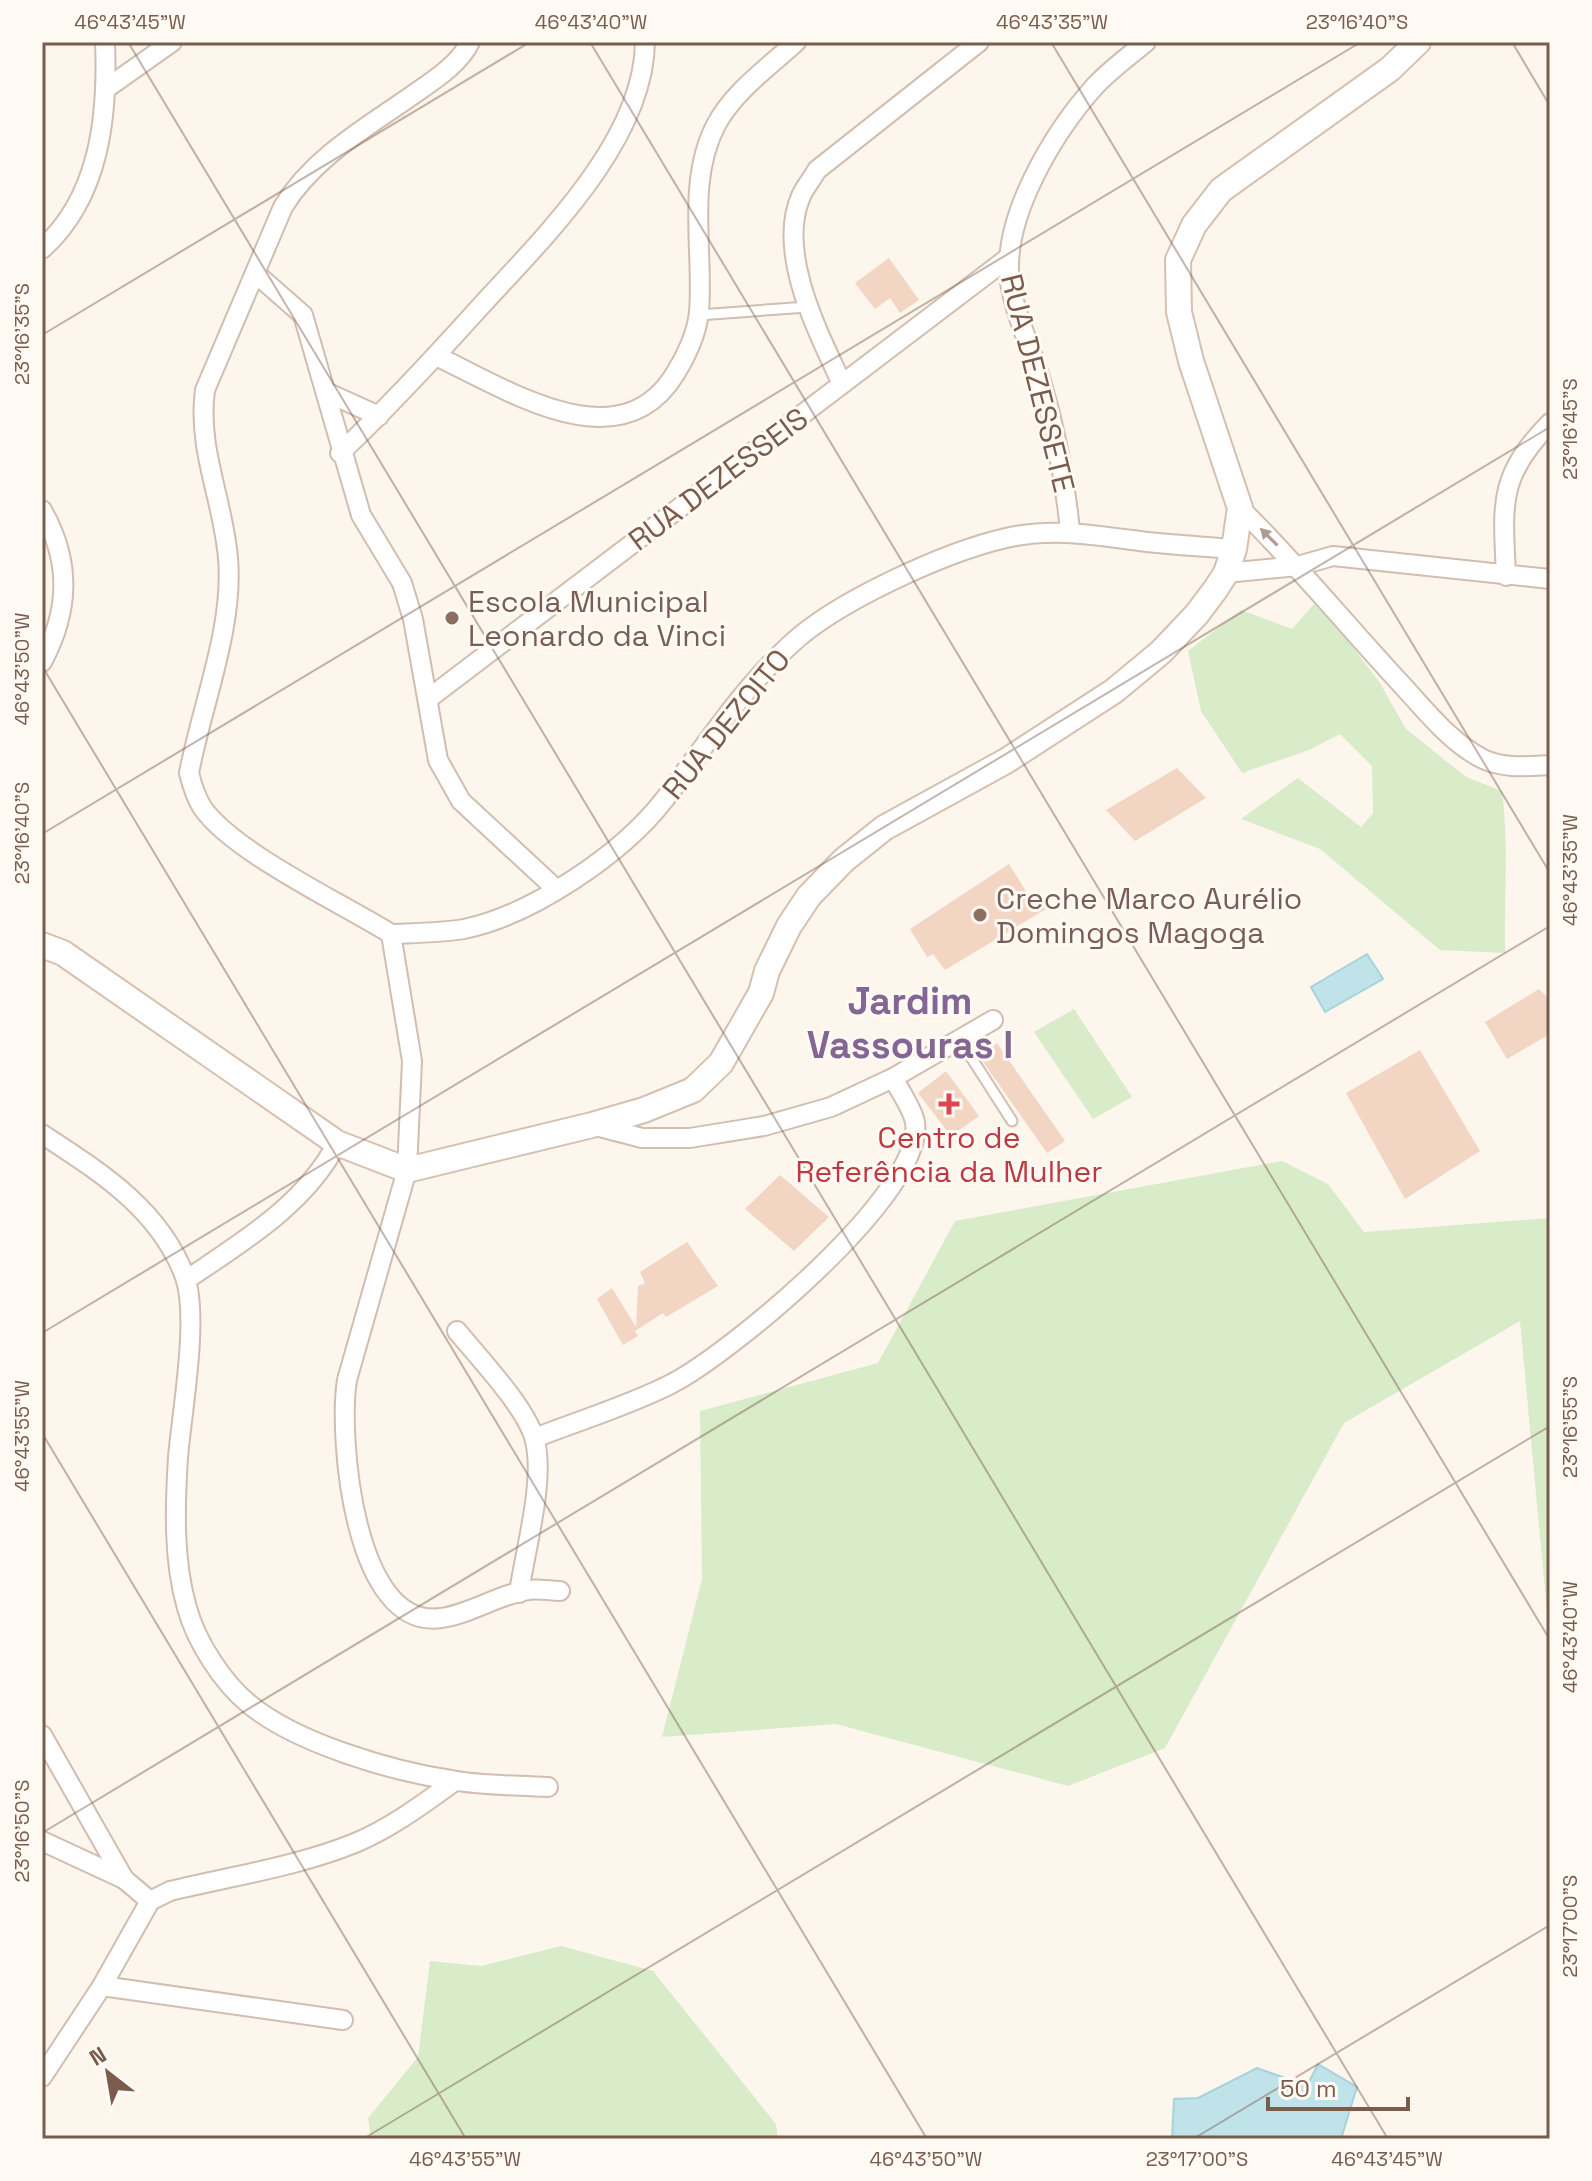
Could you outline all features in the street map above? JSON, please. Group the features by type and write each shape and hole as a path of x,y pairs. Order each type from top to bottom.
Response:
{"main road":[{"path":"42,945 63,953 337,1143 407,1170 446,1163 592,1125 644,1110 693,1090 721,1063 761,993 767,971 802,906 844,860 884,828 1006,761 1114,691 1197,614 1226,573 1234,549 1240,508 1191,361 1179,312 1178,260 1194,225 1221,190 1390,69 1418,42"}],"street":[{"path":"42,249 72,217 86,190 101,133 107,88 105,42"},
{"path":"107,88 172,42"},
{"path":"470,42 438,77 319,162 297,184 283,207 205,390 200,423 228,557 228,590 189,773 203,809 221,828 278,868 391,934 412,1061 407,1170 347,1380 342,1410 349,1481 373,1575 387,1596 405,1611 439,1619 529,1590 560,1591"},
{"path":"340,453 436,356 581,191 620,131 638,91 645,42"},
{"path":"436,356 561,414 609,418 634,412 667,387 685,357 699,315 700,193 715,126 732,102 796,42"},
{"path":"842,384 807,307 794,230 800,198 817,170 979,42"},
{"name":"RUA DEZESSETE","path":"1070,531 1065,472 1041,381 1010,285 1008,258 1019,216 1047,152 1098,83 1146,42"},
{"name":"RUA DEZESSEIS","path":"428,699 1008,258"},
{"path":"255,273 303,315 328,393 340,453 361,515 402,583 413,619 438,760 461,801 556,889"},
{"path":"328,393 379,416"},
{"path":"1506,576 1503,506 1509,479 1523,450 1550,423"},
{"path":"1240,508 1298,566 1344,623 1441,727 1484,759 1512,767 1550,765"},
{"path":"42,510 63,555 64,581 61,611 42,662"},
{"name":"RUA DEZOITO","path":"391,934 466,928 497,918 593,868 626,841 663,801 688,765 791,644 840,609 969,549 1008,538 1070,531 1234,549"},
{"path":"1226,573 1298,566 1333,556 1550,579"},
{"path":"592,1125 642,1138 690,1138 764,1126 831,1107 893,1078 993,1020"},
{"path":"535,1438 671,1384 731,1348 870,1217 905,1165 914,1141 915,1121 893,1078"},
{"path":"42,1134 95,1168 142,1208 172,1249 186,1280 191,1328 174,1514 187,1609 214,1664 248,1703 278,1722 390,1769 455,1781 548,1787"},
{"path":"186,1280 283,1209 325,1166 337,1143"},
{"path":"457,1331 500,1383 535,1438 536,1483 519,1593"},
{"path":"42,1735 124,1879"},
{"path":"42,2077 102,1986 150,1901 170,1891 304,1859 356,1842 406,1816 455,1781"},
{"path":"42,1841 124,1879 150,1901"},
{"path":"102,1986 343,2020"}],"lane":[{"path":"699,315 807,307"},
{"path":"960,1040 1012,1121"}],"green space":[{"path":"1314,604 1346,638 1380,683 1406,729 1466,777 1502,791 1506,851 1505,953 1440,950 1320,849 1241,819 1298,778 1361,827 1373,813 1372,766 1340,734 1309,750 1242,773 1201,711 1188,651 1241,610 1292,629"},
{"path":"1074,1009 1132,1097 1093,1119 1034,1032"},
{"path":"1282,1161 1328,1184 1364,1232 1550,1218 1550,1644 1520,1321 1344,1423 1165,1748 1068,1786 836,1724 662,1737 702,1579 700,1411 878,1363 955,1221"},
{"path":"561,1946 653,1971 776,2124 778,2139 371,2139 368,2118 418,2057 430,1961 481,1966"}],"water":[{"path":"1367,954 1383,979 1325,1012 1311,987"},
{"path":"1318,2064 1357,2087 1341,2139 1172,2139 1174,2099 1198,2098 1257,2068 1307,2086"}],"building":[{"path":"889,258 919,300 900,313 890,298 875,309 855,283"},
{"path":"1177,768 1206,798 1135,841 1106,810"},
{"path":"1009,864 1032,901 1039,896 1046,909 945,970 933,954 927,957 910,929"},
{"path":"1539,989 1550,1000 1550,1034 1507,1059 1485,1022"},
{"path":"997,1043 1065,1141 1047,1153 979,1056"},
{"path":"1420,1050 1480,1151 1405,1199 1346,1093"},
{"name":"Centro de Referência da Mulher","path":"946,1071 979,1116 951,1136 918,1093"},
{"path":"780,1175 829,1217 794,1251 745,1209"},
{"path":"687,1242 718,1286 666,1317 663,1313 635,1331 638,1336 623,1345 597,1299 612,1288 636,1327 638,1286 645,1283 640,1272"}],"place":[{"name":"Escola Municipal Leonardo da Vinci","path":"452,618"},
{"name":"Creche Marco Aurélio Domingos Magoga","path":"980,915"},
{"name":"Centro de Referência da Mulher","path":"949,1104"}],"district":[{"name":"Jardim Vassouras I","path":"910,1023"}]}
